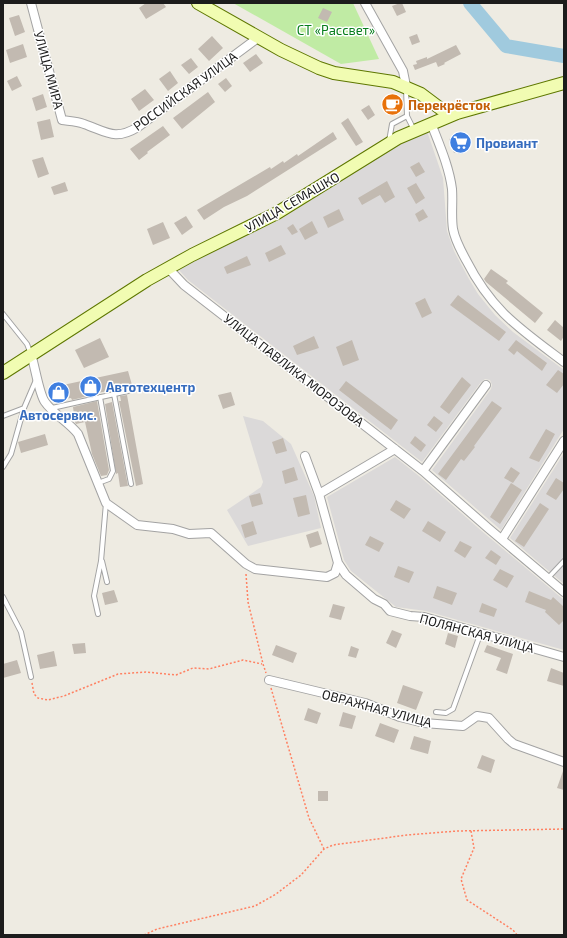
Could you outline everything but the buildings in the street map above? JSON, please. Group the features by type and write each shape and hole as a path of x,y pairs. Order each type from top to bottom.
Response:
{"main road":[{"path":"198,3 319,68 334,73 378,79 406,86 421,94 441,109 457,113"},
{"name":"УЛИЦА СЕМАШКО","path":"3,373 122,295 168,268 277,213 388,144 414,130 457,113 558,85"},
{"path":"430,123 434,104"}],"street":[{"name":"УЛИЦА МИРА","path":"31,3 62,120"},
{"path":"365,3 403,71 406,86"},
{"name":"РОССИЙСКАЯ УЛИЦА","path":"62,120 82,123 111,135 128,133 158,113 259,37"},
{"path":"430,123 449,176 453,230 474,275 483,290 500,311 564,362"},
{"name":"УЛИЦА ПАВЛИКА МОРОЗОВА","path":"168,268 184,285 423,471 564,592"},
{"path":"31,354 38,376 42,397 72,426 78,434 106,503 137,525 173,530 189,534 211,534 222,541 246,564 256,569 319,577 346,575"},
{"path":"423,471 486,386"},
{"path":"502,539 564,441"},
{"path":"320,494 395,449"},
{"name":"ПОЛЯНСКАЯ УЛИЦА","path":"304,456 320,494 338,563 346,575 394,613 424,617 481,632 564,657"},
{"path":"332,575 338,563"},
{"name":"ОВРАЖНАЯ УЛИЦА","path":"269,680 357,701 400,717 424,723 463,726 477,716 486,716 514,744 564,762"}],"lane":[{"path":"406,86 407,116 414,130"},
{"path":"388,144 392,124 407,116"},
{"path":"3,314 27,344 31,354"},
{"path":"3,467 12,454 24,408 38,376"},
{"path":"52,408 128,391"},
{"path":"114,394 131,484"},
{"path":"98,483 109,479 113,471 100,397"},
{"path":"3,416 24,408"},
{"path":"98,614 94,596 101,561 106,503"},
{"path":"101,561 107,582"},
{"path":"548,578 564,561"},
{"path":"3,597 20,632 31,677"},
{"path":"436,712 446,714 453,709 481,632"}],"path":[{"path":"246,564 248,602 263,664 269,680 306,811 324,849"},
{"path":"31,677 34,694 38,698 48,700 64,696 118,674 146,672 176,675 193,668 209,669 243,660 263,664"},
{"path":"144,935 157,929 255,906 276,894 301,875 324,849 333,845 407,835 471,830 564,829"},
{"path":"471,830 474,848 461,879 467,900 513,930 516,935"}],"shaded area":[{"path":"427,131 443,178 447,231 454,251 469,279 478,294 495,315 513,332 564,370 564,429 501,530 432,470 491,389 492,385 490,380 485,379 481,382 422,462 188,280 178,269 281,219 402,143"},
{"path":"243,416 263,421 291,444 314,496 321,528 248,546 227,510 261,487 263,482"},
{"path":"564,453 564,584 510,538"},
{"path":"395,457 564,600 564,650 426,611 396,607 351,571 344,560 327,497"}],"green space":[{"name":"СТ «Рассвет»","path":"233,3 353,3 379,59 341,64"}],"waterway":[{"path":"470,3 506,46 564,56"}],"place":[{"name":"Перекрёсток","path":"393,105"},
{"name":"Провиант","path":"460,143"},
{"name":"Автотехцентр","path":"90,387"},
{"name":"Автосервис.","path":"58,393"}]}
